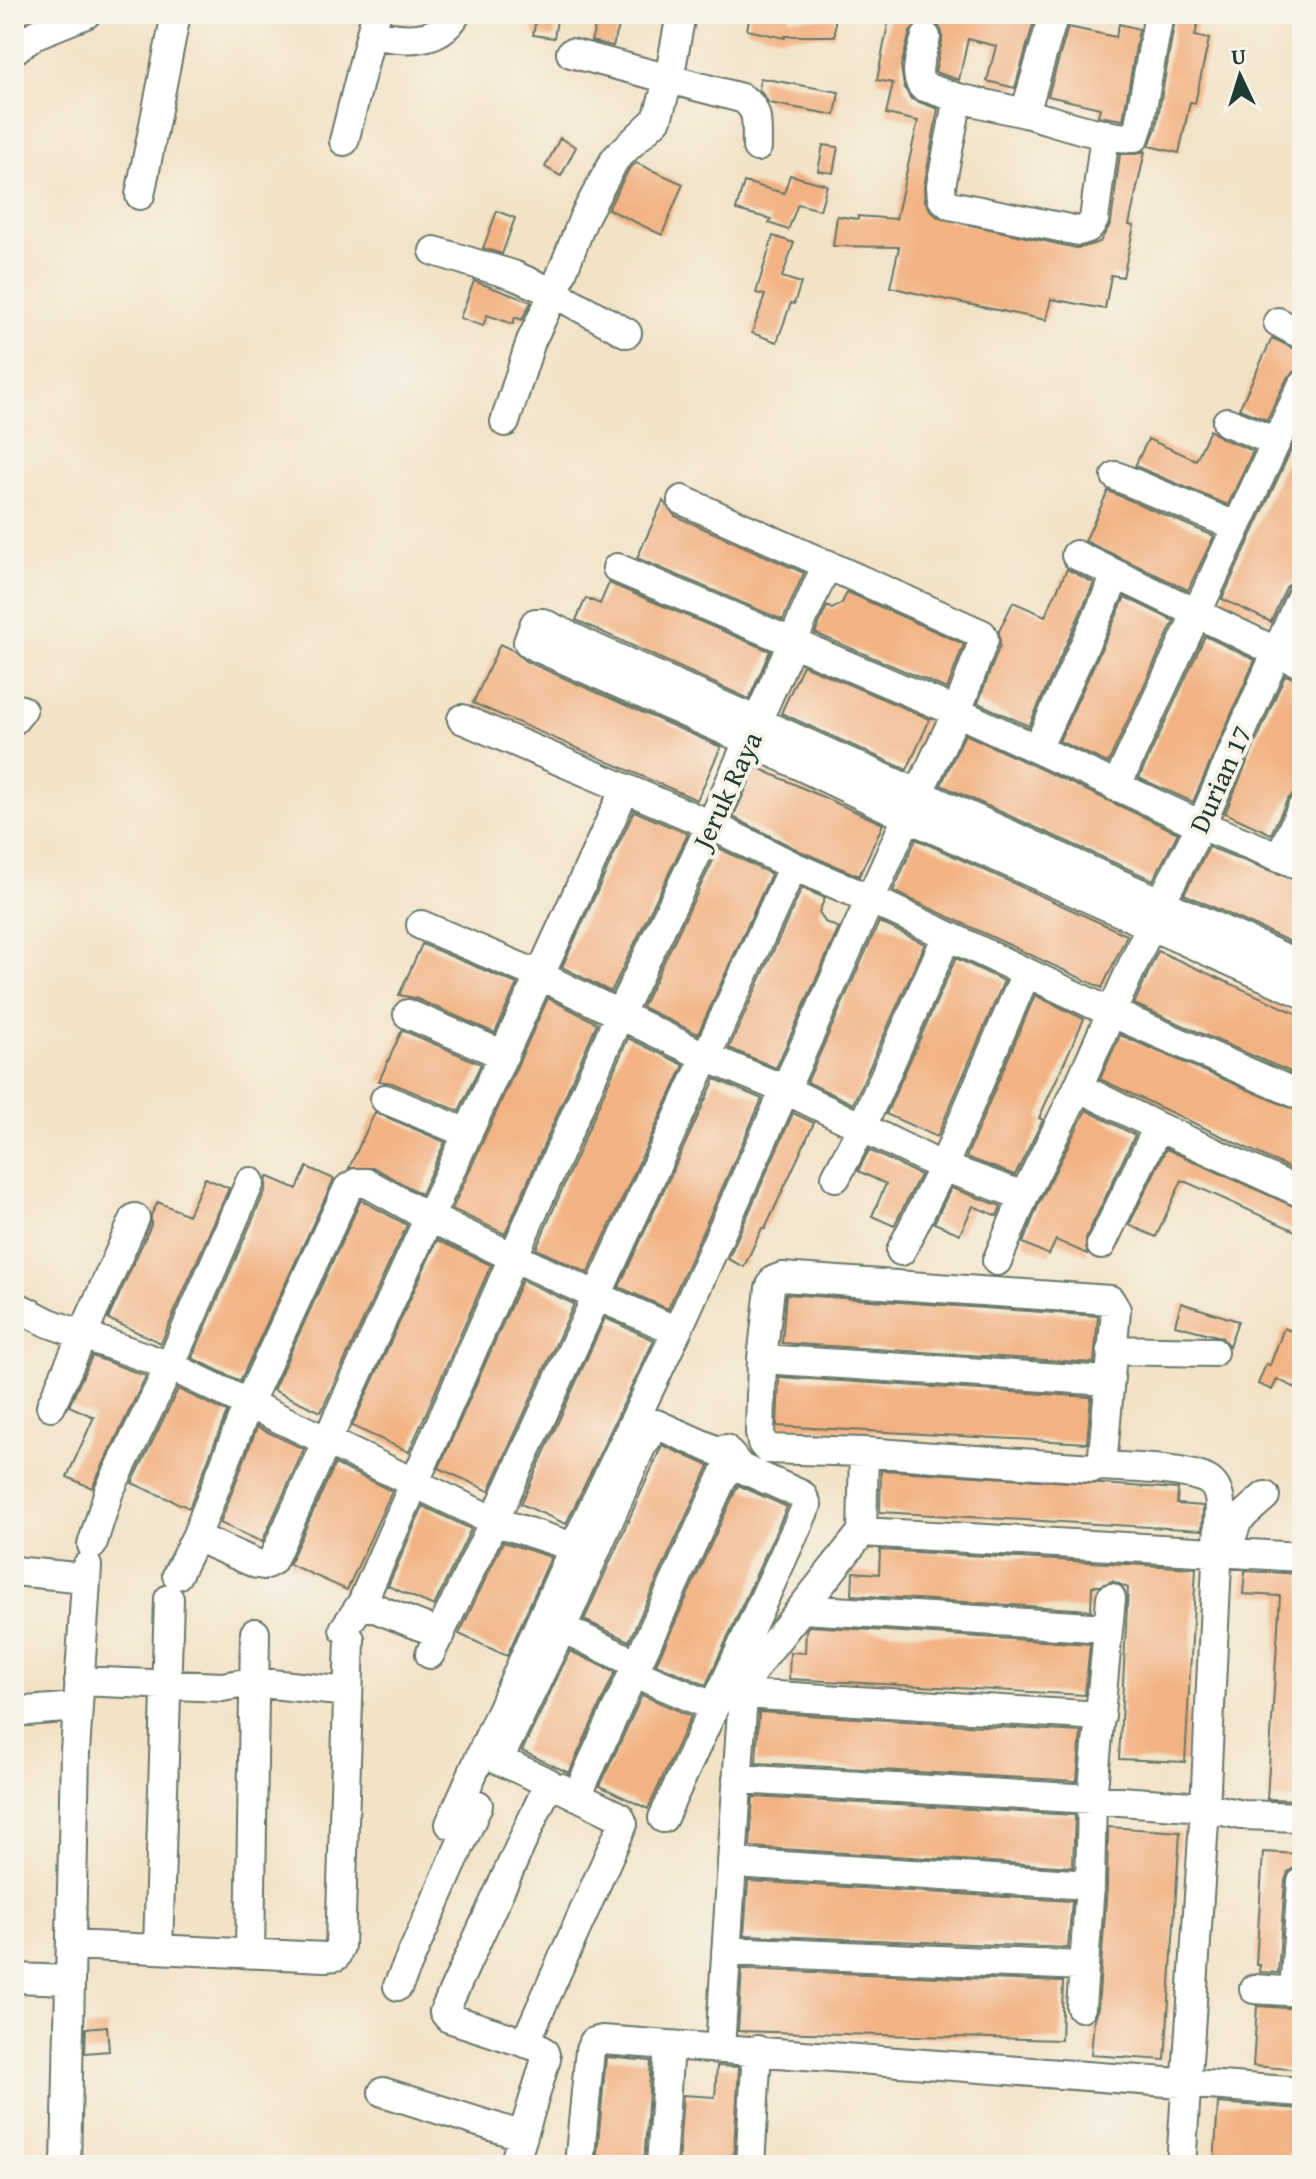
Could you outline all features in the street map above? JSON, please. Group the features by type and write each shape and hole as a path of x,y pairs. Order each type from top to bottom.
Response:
{"street":[{"path":"14,50 36,34 86,14"},
{"path":"140,195 176,14"},
{"path":"344,141 374,24 404,40 428,36 447,27 456,14"},
{"path":"505,422 531,341 584,217 615,159 655,124 669,79 681,14"},
{"path":"1025,113 1054,14"},
{"path":"926,37 918,71 918,81 922,86 958,98 1129,139 1138,132 1159,14"},
{"path":"571,53 751,103 756,114 757,147"},
{"path":"958,98 941,186 942,198 950,205 1079,231 1088,228 1094,220 1105,134"},
{"path":"434,251 513,275 554,293 627,333"},
{"path":"1116,787 1302,386"},
{"path":"1227,422 1276,442"},
{"path":"1116,476 1235,526"},
{"path":"398,1986 562,1628 583,1552 677,1331 912,805 957,712 982,644 983,635 682,500"},
{"path":"1076,555 1302,664"},
{"name":"Jeruk Raya","path":"348,1692 347,1634 620,1013 711,825 827,564"},
{"path":"617,568 957,712 1201,825 1291,861 1302,808"},
{"path":"1037,749 1116,576"},
{"name":"Durian 17","path":"997,1261 1110,1012 1201,825 1302,594"},
{"path":"585,657 1156,915 1302,993"},
{"path":"14,708 22,710 14,720"},
{"path":"462,719 711,825 1110,1012 1302,1096"},
{"path":"196,1537 257,1564 272,1561 625,789"},
{"path":"362,1603 436,1644 793,866"},
{"path":"1156,915 1302,966"},
{"path":"421,925 541,976 943,1167 1024,1196"},
{"path":"836,1177 861,1129 947,936"},
{"path":"901,1251 943,1167 1026,973"},
{"path":"408,1014 504,1055"},
{"path":"1078,1087 1302,1193"},
{"path":"385,1099 467,1133"},
{"path":"1101,1245 1158,1127"},
{"path":"66,2165 78,1694 89,1563 109,1491 170,1366 250,1182"},
{"path":"158,1949 173,1587 248,1404 348,1188 356,1183 367,1183 428,1217 677,1331"},
{"path":"51,1406 135,1218"},
{"path":"1102,1466 1116,1310 1112,1301 1105,1298 782,1277 774,1280 770,1288 762,1359 760,1433 764,1446 771,1450 864,1452 1178,1473 1210,1482 1219,1496 1222,1551 1181,2165"},
{"path":"14,1305 49,1323 170,1366 494,1521 583,1552"},
{"path":"1111,1350 1213,1352"},
{"path":"762,1359 1108,1381"},
{"path":"450,1824 583,1552 656,1424 717,1451 725,1449 741,1468 802,1495 807,1505 663,1818"},
{"path":"720,2048 743,1694 751,1673 862,1532 864,1452"},
{"path":"577,1796 732,1457"},
{"path":"1222,1551 1238,1520 1265,1496"},
{"path":"862,1532 1302,1557"},
{"path":"14,1571 89,1563"},
{"path":"1081,2007 1090,1885 1092,1799 1111,1598"},
{"path":"803,1609 1107,1628"},
{"path":"562,1628 712,1706"},
{"path":"250,1954 255,1633"},
{"path":"14,1712 78,1694 167,1683 222,1687 252,1682 348,1692 339,1952 336,1956 71,1945"},
{"path":"743,1694 1101,1716"},
{"path":"499,1760 620,1817 623,1824 534,2048"},
{"path":"737,1779 1092,1799 1205,1807 1242,1815 1302,1817"},
{"path":"549,1783 445,2007 444,2012 449,2018 534,2048 582,2046 611,2040 1302,2092"},
{"path":"732,1863 1090,1885"},
{"path":"1254,1989 1298,1992 1301,1898"},
{"path":"726,1951 1083,1966"},
{"path":"14,1978 70,1980"},
{"path":"579,2165 590,2050 594,2042"},
{"path":"661,2165 669,2045"},
{"path":"514,2165 546,2059 534,2048"},
{"path":"750,2165 757,2050"},
{"path":"383,2092 523,2136"}],"building":[{"path":"537,14 558,14 554,38 533,35"},
{"path":"599,14 621,20 613,46 591,41"},
{"path":"750,14 835,18 835,36 785,38 747,30"},
{"path":"890,14 1006,14 1034,21 1015,88 987,81 996,46 968,39 959,80 935,72 942,41 938,25 930,20 921,21 910,32 901,66 904,87 911,99 938,109 924,187 925,201 939,218 1076,248 1100,242 1111,223 1120,154 1145,151 1129,225 1134,226 1123,277 1111,275 1105,309 1051,299 1046,320 928,296 890,287 899,247 833,246 837,216 896,219 918,121 886,114 893,83 877,80"},
{"path":"1176,14 1200,14 1195,36 1209,39 1195,103 1190,102 1179,153 1149,146 1156,128"},
{"path":"1119,24 1139,29 1123,120 1098,116 1100,108 1048,96 1068,27 1116,37"},
{"path":"760,78 839,92 835,115 769,103 759,89"},
{"path":"560,138 576,147 561,176 545,167"},
{"path":"823,145 838,147 833,173 818,171"},
{"path":"636,163 683,184 662,235 608,209 629,169"},
{"path":"790,175 827,185 820,210 798,204 788,230 769,223 771,219 736,210 744,182 784,193"},
{"path":"497,211 515,218 502,254 483,248"},
{"path":"773,236 794,243 782,277 801,283 777,342 752,333 765,295 756,293"},
{"path":"474,281 531,302 522,320 515,317 513,324 487,315 483,326 460,318"},
{"path":"1272,338 1302,352 1302,369 1287,378 1267,420 1239,409"},
{"path":"1302,426 1302,565 1296,579 1286,587 1271,622 1222,599"},
{"path":"1210,430 1253,451 1228,505 1135,466 1148,439 1196,460"},
{"path":"1108,491 1214,536 1188,590 1085,541"},
{"path":"663,501 675,516 804,573 783,620 637,558"},
{"path":"1067,569 1094,583 1029,726 978,703 1000,645 999,631 1013,602 1045,616"},
{"path":"609,583 770,651 749,699 576,620 586,598 600,604"},
{"path":"847,592 964,644 947,689 815,633 827,606 832,609 842,603"},
{"path":"1125,597 1174,621 1108,763 1059,741"},
{"path":"1205,636 1255,660 1193,802 1139,778"},
{"path":"500,644 525,661 721,747 697,800 473,703"},
{"path":"803,665 930,719 907,770 781,713"},
{"path":"1285,675 1302,681 1302,791 1287,800 1271,834 1225,813"},
{"path":"965,734 1178,833 1153,880 941,785"},
{"path":"756,767 883,824 859,876 733,817"},
{"path":"634,811 688,834 611,992 562,967"},
{"path":"916,839 1127,935 1102,988 893,891"},
{"path":"1209,847 1302,883 1302,947 1184,894"},
{"path":"719,848 771,874 698,1034 642,1007"},
{"path":"802,888 825,898 819,912 825,922 839,928 776,1068 729,1048"},
{"path":"879,922 925,944 853,1104 807,1082"},
{"path":"422,944 517,984 495,1033 415,998 399,995"},
{"path":"1158,951 1302,1016 1302,1077 1134,1004"},
{"path":"956,958 1004,981 937,1137 886,1114"},
{"path":"1035,995 1084,1019 1039,1118 1043,1120 1015,1175 966,1157"},
{"path":"548,998 597,1023 505,1234 452,1209"},
{"path":"402,1030 481,1064 459,1111 392,1083 379,1081"},
{"path":"1120,1035 1302,1113 1302,1174 1100,1079"},
{"path":"628,1038 684,1065 588,1273 536,1249"},
{"path":"715,1079 762,1099 668,1309 619,1287"},
{"path":"1086,1110 1135,1135 1086,1238 1087,1254 1056,1240 1049,1255 1023,1243 1039,1203"},
{"path":"375,1112 445,1142 421,1194 375,1168 349,1168"},
{"path":"793,1113 814,1123 744,1267 728,1259"},
{"path":"1166,1149 1302,1210 1302,1234 1182,1180 1156,1237 1129,1225"},
{"path":"869,1150 920,1175 894,1226 872,1216 886,1184 858,1171"},
{"path":"307,1167 334,1179 240,1381 192,1358 266,1189 267,1176 297,1189"},
{"path":"205,1178 229,1188 161,1343 108,1319 151,1225 151,1215 158,1202 188,1215"},
{"path":"951,1188 1001,1206 997,1216 973,1206 960,1234 934,1223"},
{"path":"361,1200 407,1225 321,1412 273,1390"},
{"path":"437,1240 491,1265 409,1452 352,1426"},
{"path":"522,1280 574,1304 489,1491 439,1468"},
{"path":"786,1294 1098,1316 1094,1363 782,1343"},
{"path":"1181,1303 1238,1321 1229,1346 1221,1337 1175,1325"},
{"path":"605,1318 654,1340 566,1524 521,1504"},
{"path":"1284,1328 1302,1335 1302,1391 1277,1379 1272,1390 1258,1384 1266,1364 1270,1365"},
{"path":"92,1356 146,1376 92,1488 67,1477 94,1417 69,1406"},
{"path":"779,1377 1091,1397 1087,1443 777,1426"},
{"path":"178,1389 227,1412 189,1508 132,1483"},
{"path":"257,1427 304,1449 262,1542 220,1523"},
{"path":"662,1445 709,1466 629,1641 584,1620"},
{"path":"335,1464 392,1491 347,1590 289,1564"},
{"path":"881,1470 1178,1489 1177,1504 1203,1506 1202,1530 880,1512"},
{"path":"738,1485 787,1507 706,1685 656,1664"},
{"path":"423,1506 471,1529 434,1606 388,1586"},
{"path":"503,1542 551,1557 507,1656 459,1634"},
{"path":"880,1550 1196,1568 1185,1762 1119,1759 1128,1588 1112,1581 1092,1586 1091,1610 852,1595 853,1572 879,1574"},
{"path":"1245,1571 1302,1574 1302,1800 1267,1799 1280,1596 1243,1594"},
{"path":"809,1626 1090,1644 1085,1695 789,1679 790,1652 805,1653"},
{"path":"570,1651 615,1672 569,1773 522,1751"},
{"path":"642,1695 691,1716 648,1809 600,1786"},
{"path":"759,1712 1081,1732 1077,1781 756,1763"},
{"path":"753,1797 1075,1815 1073,1867 750,1847"},
{"path":"1108,1827 1180,1832 1165,2060 1091,2055 1094,2018 1098,2008"},
{"path":"1263,1852 1298,1854 1297,1866 1288,1872 1285,1881 1278,1973 1259,1972 1260,1965 1256,1965"},
{"path":"748,1881 1072,1901 1068,1948 744,1935"},
{"path":"742,1969 1063,1982 1061,2040 738,2031"},
{"path":"1257,2006 1302,2009 1302,2070 1253,2066"},
{"path":"107,2026 109,2051 85,2053 86,2028"},
{"path":"606,2057 651,2061 644,2165 596,2165"},
{"path":"717,2066 739,2067 733,2165 678,2165 683,2095 715,2097"},
{"path":"1218,2103 1302,2109 1302,2165 1214,2165"}]}
